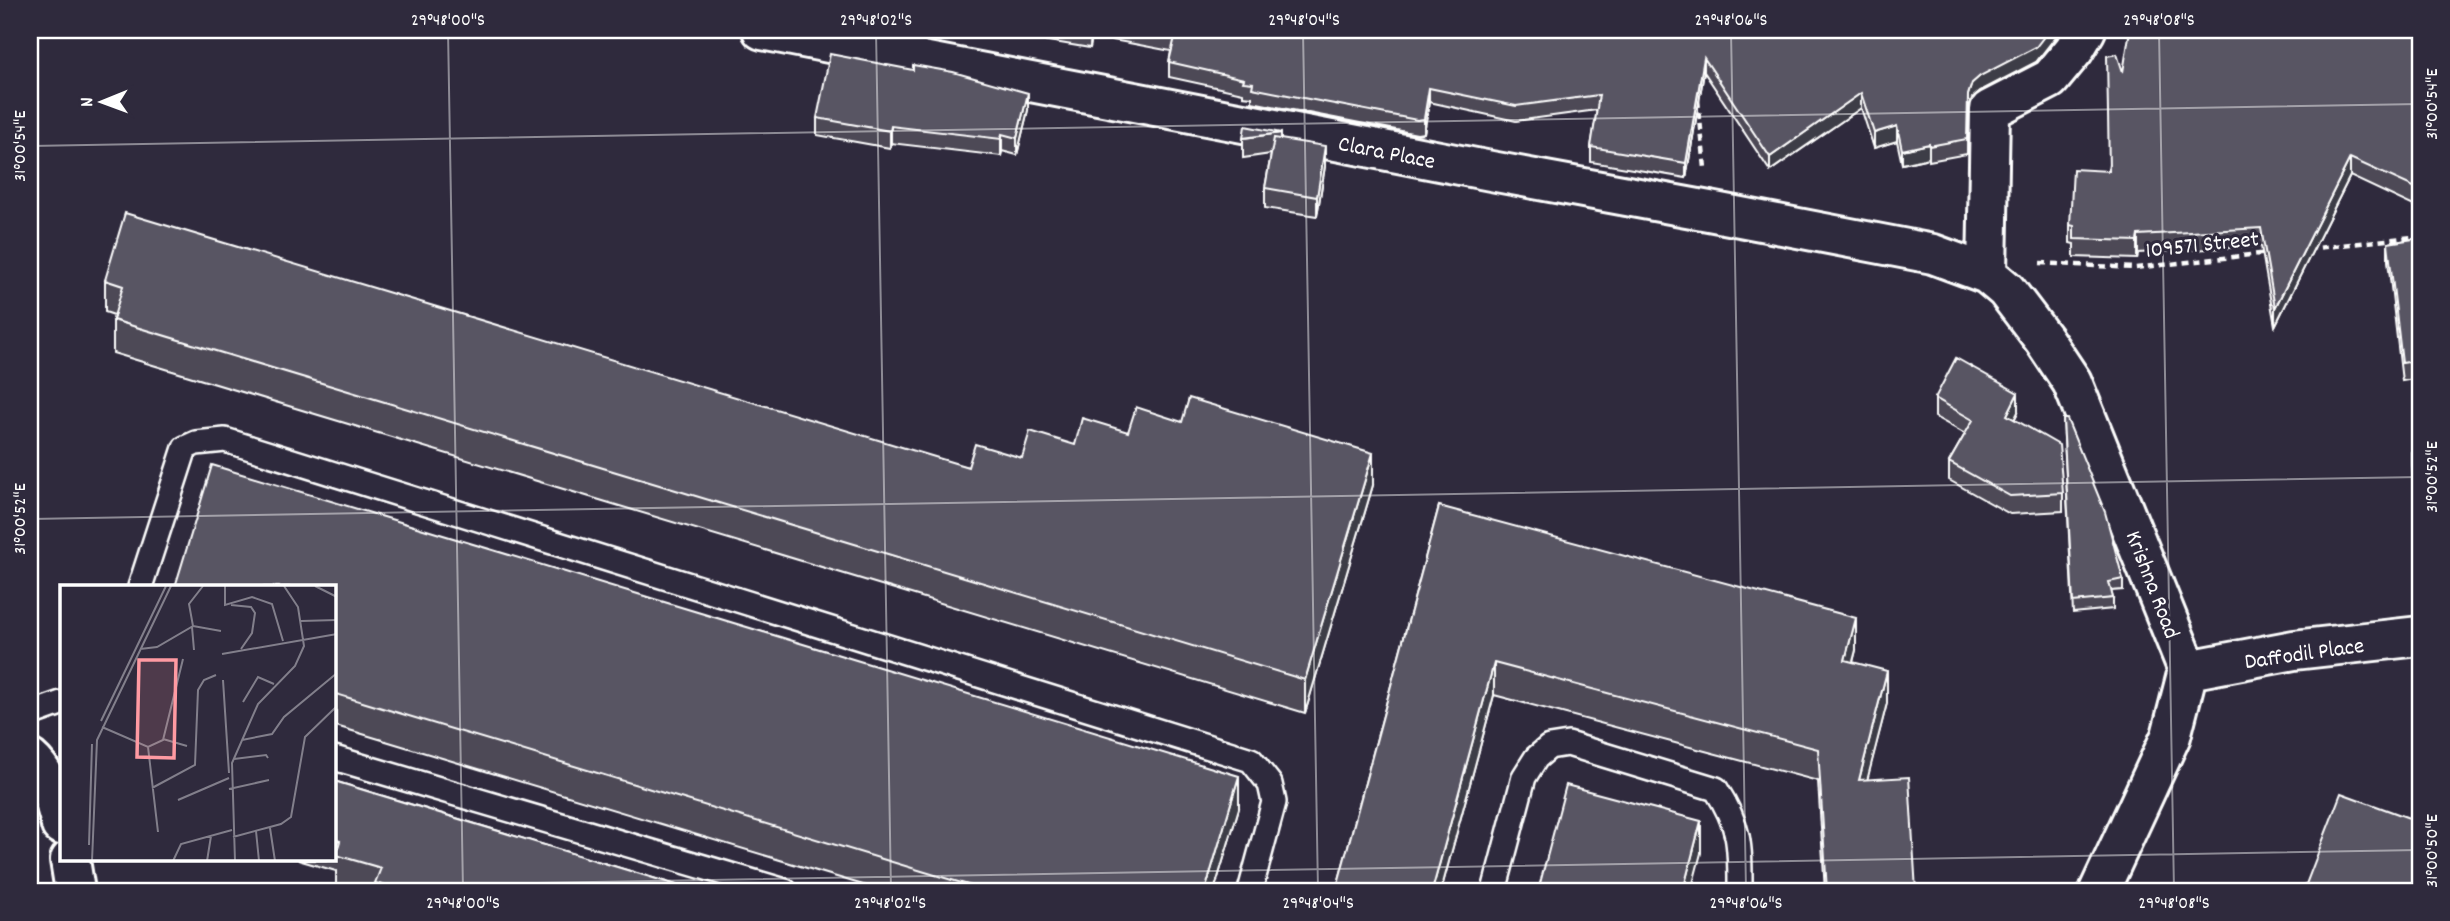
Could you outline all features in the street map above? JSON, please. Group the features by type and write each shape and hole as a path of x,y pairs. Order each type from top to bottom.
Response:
{"street":[{"name":"Clara Place","path":"762,30 1933,254 1993,275"},
{"path":"1993,275 1990,110 2050,79 2074,50 2086,30"},
{"name":"Krishna Road","path":"1993,275 2044,340 2072,382 2188,670"},
{"name":"Daffodil Place","path":"2188,670 2294,650 2420,636"},
{"path":"2099,891 2171,736 2188,670"},
{"path":"30,759 38,766 56,804 60,821"},
{"path":"70,862 75,891"}],"lane":[{"path":"141,585 185,448 196,443 225,440 1251,760 1269,784 1274,802 1250,891"},
{"path":"30,714 60,703"},
{"path":"1494,891 1524,777 1536,758 1549,747 1568,744 1716,789 1730,810 1740,844 1740,891"},
{"path":"336,759 785,891"}],"path":[{"path":"1698,99 1709,211"},
{"path":"2302,249 2420,236"},
{"name":"109571 Street","path":"1993,275 2135,268 2276,252"}],"building":[{"path":"1069,30 1091,30 1090,34"},
{"path":"1135,30 2049,30 2036,47 1980,76 1972,83 1968,95 1967,139 1902,150 1897,126 1874,133 1861,93 1770,157 1704,58 1686,163 1591,147 1599,95 1516,106 1429,88 1424,119 1417,120 1252,88 1253,83 1243,82 1244,79 1169,62 1175,37"},
{"path":"2130,30 2420,30 2420,190 2350,158 2275,308 2261,228 2138,235 2137,241 2074,239 2074,226 2070,225 2073,169 2109,171 2107,56 2117,54 2123,72"},
{"path":"830,54 913,70 913,65 953,72 1028,93 1017,138 1002,134 1001,139 891,126 890,131 817,118"},
{"path":"1245,126 1281,133 1243,138"},
{"path":"1274,138 1325,146 1317,197 1265,188"},
{"path":"125,213 968,467 975,444 1022,458 1030,431 1075,445 1082,418 1128,432 1136,407 1182,422 1189,398 1373,453 1305,680 113,320 123,286 105,280"},
{"path":"2420,238 2420,360 2402,363 2388,243"},
{"path":"1956,358 2018,393 2007,415 2059,445 2063,493 2010,496 1949,462 1973,420 1935,398"},
{"path":"2063,419 2067,419 2105,512 2123,579 2109,582 2113,598 2073,602"},
{"path":"2420,445 2420,509 2418,509 2412,446"},
{"path":"212,465 1239,776 1205,891 988,891 336,694 336,585 176,585"},
{"path":"1439,506 1856,618 1845,660 1887,671 1859,780 1909,777 1916,891 1827,891 1818,749 1494,663 1432,891 1336,891"},
{"path":"336,782 696,891 403,891 375,883 381,868 336,855 340,841 336,840"},
{"path":"1566,785 1701,821 1683,891 1538,891"},
{"path":"2341,793 2420,822 2420,891 2316,891 2305,887"}]}
